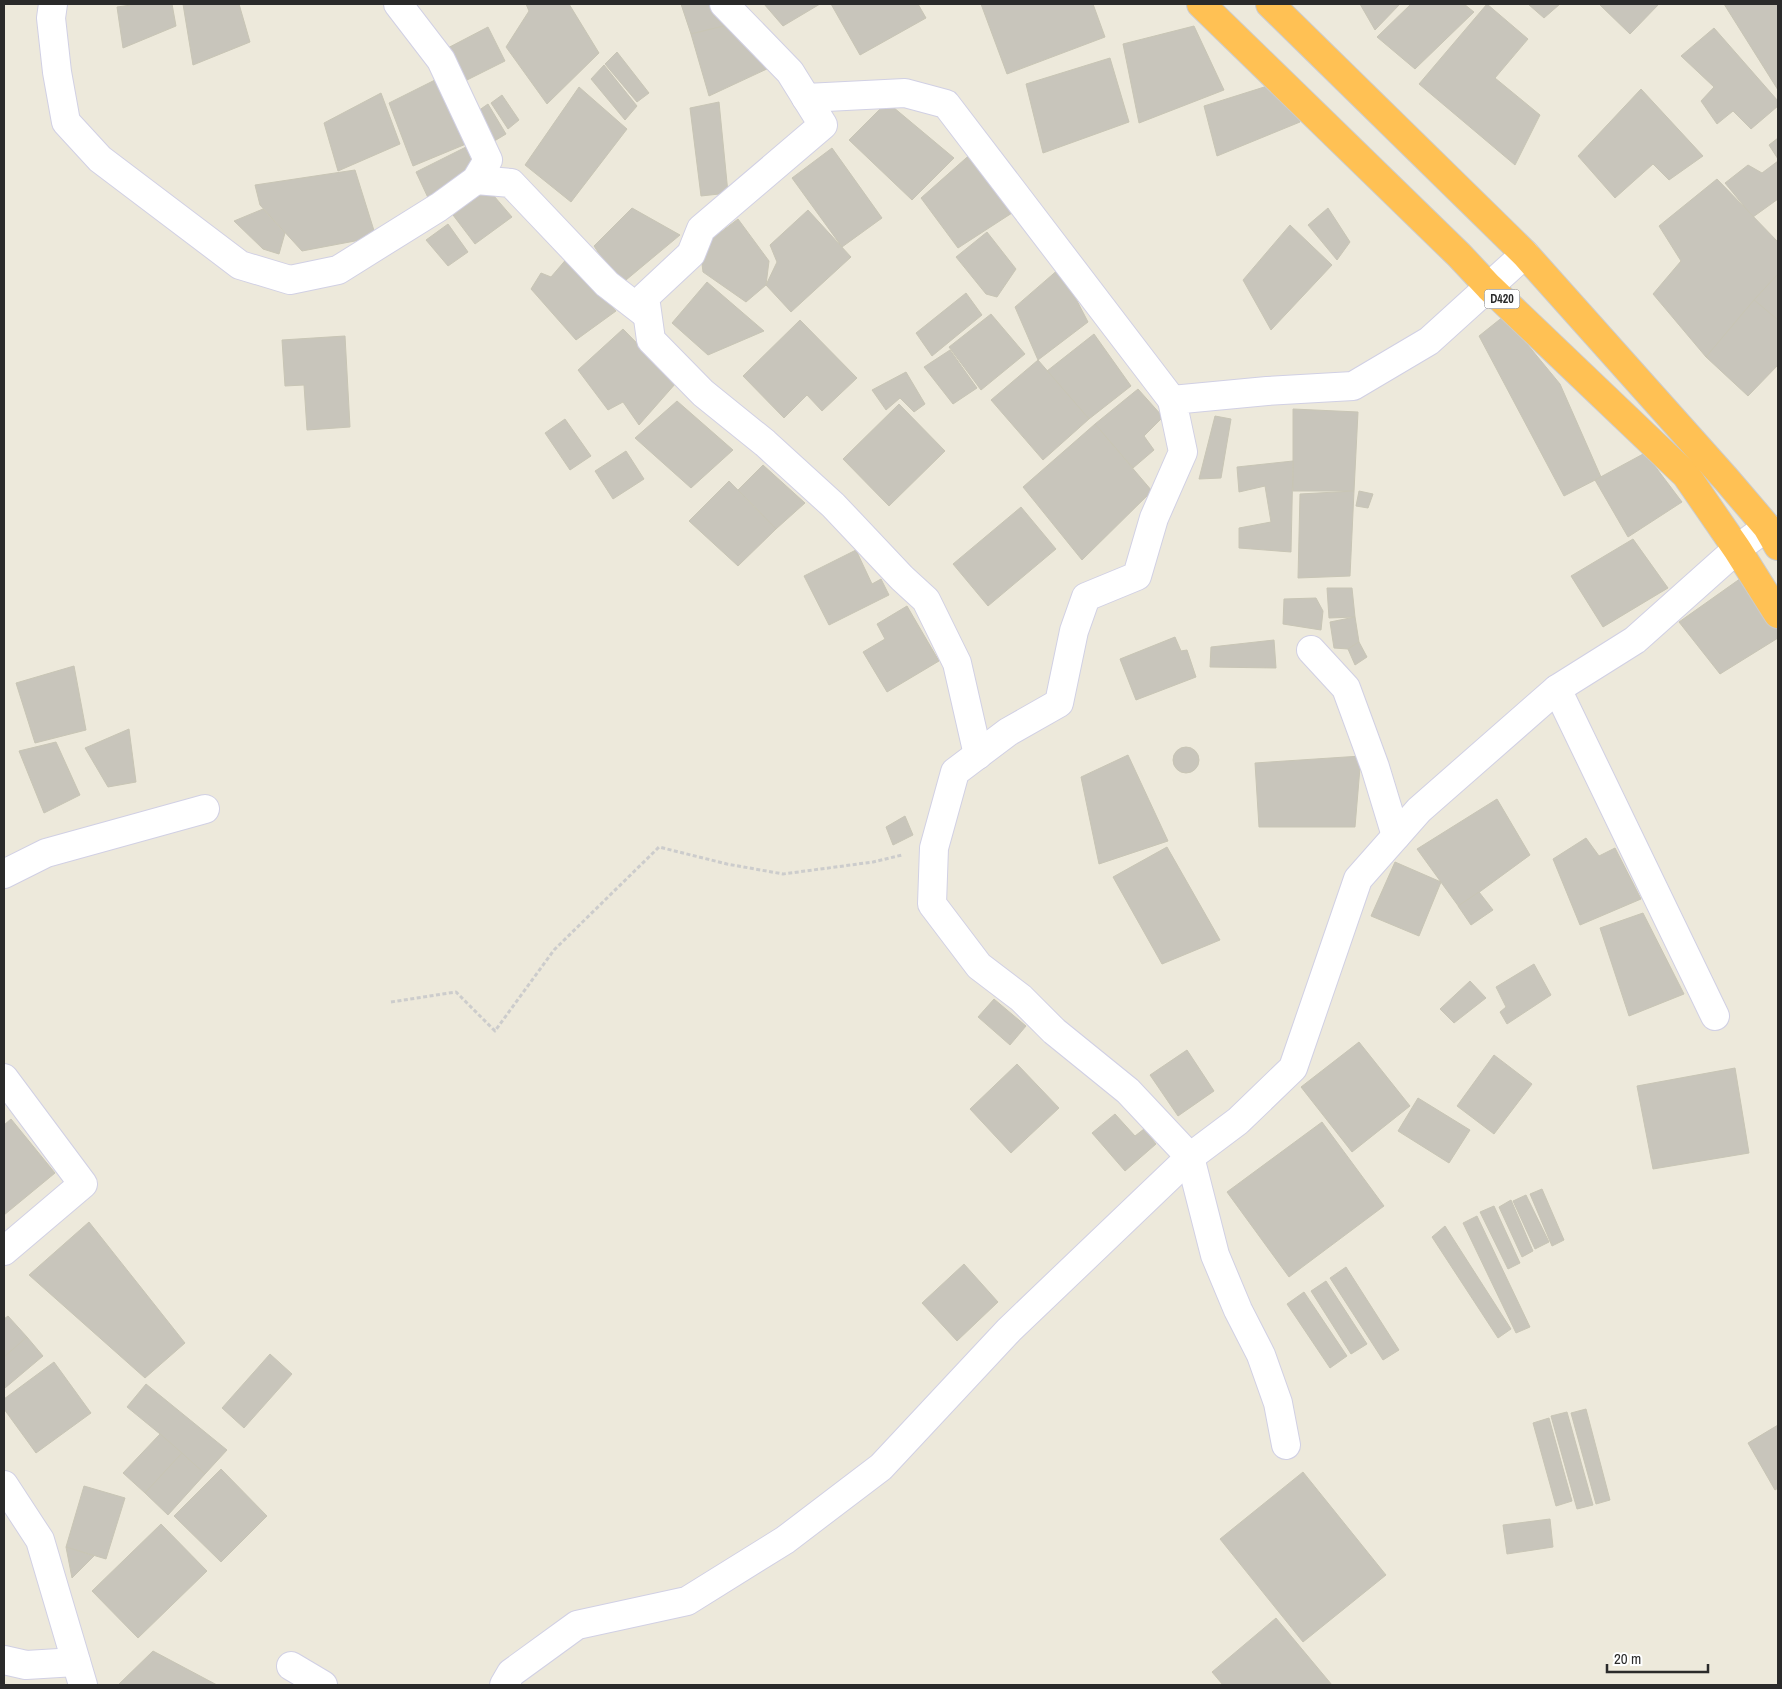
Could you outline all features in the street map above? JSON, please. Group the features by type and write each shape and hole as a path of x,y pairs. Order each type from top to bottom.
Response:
{"highway":[{"name":"D420","path":"1201,4 1459,254 1489,287 1686,475 1737,549 1778,614"},
{"path":"1270,4 1525,254 1726,479 1772,536"}],"street":[{"path":"53,4 51,18 57,72 66,122 100,159 240,265 290,280 338,270 440,208 476,180 488,160 440,60 398,4"},
{"path":"724,4 790,72 823,125 702,229 691,254 645,297 651,340 696,386 765,443 833,505 902,578 926,600 957,663 978,755"},
{"path":"806,98 905,92 946,104 1172,400 1182,452 1154,518 1137,576 1086,598 1074,632 1059,703 1008,732 955,772 934,848 932,904 979,966 1021,998 1054,1031 1128,1091 1190,1157 1216,1256 1238,1310 1261,1354 1278,1403 1286,1445"},
{"path":"476,180 511,183 607,284 647,315"},
{"path":"1172,400 1267,391 1353,386 1429,341 1525,254"},
{"path":"504,1685 511,1673 577,1625 687,1601 785,1540 881,1467 1008,1330 1190,1157 1238,1121 1293,1068 1358,879 1420,810 1557,689 1635,640 1737,549 1772,536"},
{"path":"1310,650 1346,688 1375,767 1396,836"},
{"path":"1557,689 1715,1016"},
{"path":"4,874 46,853 205,809"},
{"path":"4,1078 83,1184 4,1251"},
{"path":"4,1485 40,1540 79,1674 4,1660"},
{"path":"291,1666 323,1685"}],"path":[{"path":"391,1002 456,992 495,1031 554,950 659,847 727,864 783,874 873,862 934,848"}],"building":[{"path":"138,4 172,4 176,26 123,48 117,7"},
{"path":"183,4 239,4 250,42 193,65"},
{"path":"526,4 569,4 599,53 547,104 506,47 529,11"},
{"path":"681,4 717,4 732,24 691,34"},
{"path":"764,4 820,4 783,26"},
{"path":"831,4 918,4 926,18 860,55"},
{"path":"981,4 1093,4 1105,37 1007,74"},
{"path":"1360,4 1400,4 1375,30"},
{"path":"1411,4 1464,4 1474,12 1415,69 1377,37"},
{"path":"1487,4 1528,39 1495,78 1540,115 1515,165 1419,84"},
{"path":"1528,4 1560,4 1544,18"},
{"path":"1599,4 1659,4 1630,34"},
{"path":"1724,4 1778,4 1778,90"},
{"path":"732,24 769,68 709,96 691,34"},
{"path":"1194,26 1224,90 1139,123 1123,44"},
{"path":"488,27 505,61 459,84 442,51"},
{"path":"1714,28 1778,101 1778,106 1751,129 1733,111 1717,124 1701,101 1714,87 1681,56"},
{"path":"617,52 649,93 637,102 605,64"},
{"path":"1110,58 1129,122 1043,153 1026,84"},
{"path":"604,65 637,106 625,120 591,79"},
{"path":"437,79 466,144 413,166 389,103"},
{"path":"1277,83 1300,122 1217,156 1204,106"},
{"path":"579,87 627,129 571,202 525,165"},
{"path":"1641,89 1703,156 1669,180 1653,164 1615,198 1578,156"},
{"path":"381,93 400,144 338,171 324,123"},
{"path":"502,95 519,120 508,129 491,103"},
{"path":"719,102 728,193 701,196 690,108"},
{"path":"887,102 954,158 912,200 849,140"},
{"path":"488,104 506,134 491,143 475,113"},
{"path":"1778,138 1778,159 1769,145"},
{"path":"466,147 474,168 430,202 416,172"},
{"path":"832,148 882,218 842,247 792,178"},
{"path":"974,151 1012,213 958,248 921,198"},
{"path":"1778,161 1778,199 1753,217 1725,183 1748,165 1762,173"},
{"path":"355,170 376,237 302,251 260,205 255,185"},
{"path":"1717,179 1778,242 1778,274 1706,357 1653,294 1681,261 1659,226"},
{"path":"488,189 512,217 475,244 453,215"},
{"path":"632,208 680,235 620,285 594,246"},
{"path":"1328,208 1350,242 1337,260 1308,225"},
{"path":"263,209 285,233 279,254 263,249 234,221"},
{"path":"808,210 851,257 791,312 766,285 777,262 770,245"},
{"path":"738,219 769,261 766,285 746,302 703,272 700,248"},
{"path":"448,224 468,252 448,266 426,240"},
{"path":"1290,225 1332,265 1271,330 1243,280"},
{"path":"987,232 1016,269 997,297 986,294 956,257"},
{"path":"569,256 616,311 576,340 531,289 541,273 551,277"},
{"path":"1060,268 1088,322 1038,360 1015,307"},
{"path":"1778,274 1778,320 1754,300"},
{"path":"707,282 764,331 708,355 672,323"},
{"path":"966,293 982,315 932,356 916,333"},
{"path":"1754,300 1778,320 1778,365 1748,396 1706,357"},
{"path":"991,314 1025,354 981,390 949,347"},
{"path":"1504,316 1560,384 1601,477 1564,496 1479,336"},
{"path":"800,320 857,378 822,411 807,395 784,418 743,376"},
{"path":"623,329 676,383 639,425 623,402 608,410 578,370"},
{"path":"1094,334 1131,386 1089,419 1047,371"},
{"path":"345,336 350,427 307,430 304,385 285,386 282,340"},
{"path":"950,350 977,388 953,404 924,367"},
{"path":"1038,360 1089,419 1043,460 991,400"},
{"path":"906,372 925,404 914,412 900,398 886,410 872,390"},
{"path":"1138,389 1163,417 1144,436 1154,450 1133,468 1095,424"},
{"path":"677,401 733,450 691,488 635,438"},
{"path":"899,404 945,451 889,506 843,459"},
{"path":"1293,409 1358,412 1354,491 1293,491"},
{"path":"1215,416 1231,419 1221,478 1199,479"},
{"path":"565,419 591,456 570,470 545,433"},
{"path":"1095,424 1152,491 1082,560 1023,487"},
{"path":"626,451 644,479 613,499 595,471"},
{"path":"1645,453 1682,502 1628,537 1595,480"},
{"path":"1293,461 1291,552 1239,548 1239,528 1271,522 1265,486 1239,492 1237,467"},
{"path":"763,465 805,503 776,529 738,490"},
{"path":"729,481 776,529 738,566 689,521"},
{"path":"1354,491 1350,576 1298,578 1300,494"},
{"path":"1359,491 1373,494 1368,508 1356,506"},
{"path":"1021,507 1056,549 988,606 953,564"},
{"path":"1633,539 1668,588 1603,627 1571,576"},
{"path":"856,550 872,584 881,579 889,595 829,625 804,576"},
{"path":"1751,571 1778,614 1778,638 1720,674 1679,622"},
{"path":"1327,588 1352,588 1355,617 1329,618"},
{"path":"1316,598 1323,611 1321,630 1283,624 1284,599"},
{"path":"907,606 939,661 887,692 863,652 885,639 877,624"},
{"path":"1355,617 1359,642 1348,649 1334,648 1330,622"},
{"path":"1175,637 1181,651 1187,650 1196,677 1136,700 1120,659"},
{"path":"1274,640 1276,668 1210,667 1211,647"},
{"path":"1359,642 1367,657 1355,665 1348,649"},
{"path":"74,666 86,730 35,743 16,683"},
{"path":"129,729 136,782 108,787 85,748"},
{"path":"56,742 80,795 44,813 19,751"},
{"path":"1186,747 1195,751 1199,760 1195,769 1186,773 1177,769 1173,760 1177,751"},
{"path":"1128,755 1168,841 1099,864 1081,777"},
{"path":"1361,756 1355,827 1259,827 1255,763"},
{"path":"1497,799 1530,855 1459,907 1417,849"},
{"path":"905,816 913,835 893,845 886,827"},
{"path":"1586,838 1599,856 1615,848 1641,899 1580,925 1553,859"},
{"path":"1167,847 1220,940 1162,964 1113,877"},
{"path":"1395,862 1441,882 1419,936 1371,916"},
{"path":"1479,892 1493,910 1471,925 1458,906"},
{"path":"1643,913 1684,994 1629,1016 1600,928"},
{"path":"1534,964 1551,995 1507,1024 1500,1012 1506,1007 1496,987"},
{"path":"1470,981 1486,998 1454,1023 1440,1009"},
{"path":"994,999 1026,1026 1010,1045 978,1017"},
{"path":"1359,1042 1410,1106 1352,1152 1301,1087"},
{"path":"1187,1050 1214,1091 1178,1116 1150,1075"},
{"path":"1494,1055 1532,1084 1494,1134 1457,1106"},
{"path":"1017,1064 1059,1108 1011,1153 970,1109"},
{"path":"1735,1068 1749,1153 1653,1169 1637,1086"},
{"path":"1418,1098 1470,1130 1449,1163 1398,1131"},
{"path":"1115,1114 1135,1136 1144,1129 1156,1144 1125,1171 1092,1133"},
{"path":"11,1119 55,1173 4,1215 4,1125"},
{"path":"1322,1122 1384,1206 1289,1277 1227,1192"},
{"path":"1542,1189 1564,1240 1552,1246 1530,1194"},
{"path":"1526,1195 1549,1242 1535,1249 1513,1201"},
{"path":"1511,1200 1533,1251 1522,1257 1499,1207"},
{"path":"1494,1206 1520,1263 1508,1269 1480,1212"},
{"path":"1477,1216 1530,1327 1516,1333 1463,1223"},
{"path":"89,1222 185,1343 145,1378 29,1275"},
{"path":"1445,1226 1511,1329 1498,1338 1432,1237"},
{"path":"964,1264 998,1302 957,1341 922,1303"},
{"path":"1346,1267 1399,1350 1383,1360 1330,1278"},
{"path":"1326,1281 1367,1344 1351,1354 1311,1291"},
{"path":"1304,1292 1347,1356 1330,1368 1287,1304"},
{"path":"8,1316 27,1337 4,1357 4,1319"},
{"path":"27,1337 43,1356 5,1388 4,1357"},
{"path":"270,1354 292,1374 244,1428 222,1408"},
{"path":"54,1362 91,1413 36,1453 4,1409 4,1399"},
{"path":"146,1384 227,1450 205,1474 127,1407"},
{"path":"1586,1409 1610,1500 1596,1504 1571,1413"},
{"path":"1567,1412 1593,1505 1577,1509 1551,1416"},
{"path":"1549,1418 1572,1501 1556,1506 1533,1423"},
{"path":"1778,1425 1778,1488 1775,1490 1748,1443"},
{"path":"160,1434 182,1453 145,1493 123,1473"},
{"path":"182,1453 205,1474 168,1515 145,1493"},
{"path":"221,1469 267,1516 221,1562 174,1516"},
{"path":"1303,1472 1386,1575 1303,1642 1220,1539"},
{"path":"84,1486 125,1498 106,1559 66,1547"},
{"path":"1550,1519 1553,1547 1507,1554 1503,1525"},
{"path":"161,1524 207,1571 138,1638 92,1591"},
{"path":"66,1547 94,1556 72,1578"},
{"path":"1276,1618 1332,1685 1223,1685 1212,1672"},
{"path":"153,1651 217,1685 118,1685"}]}
